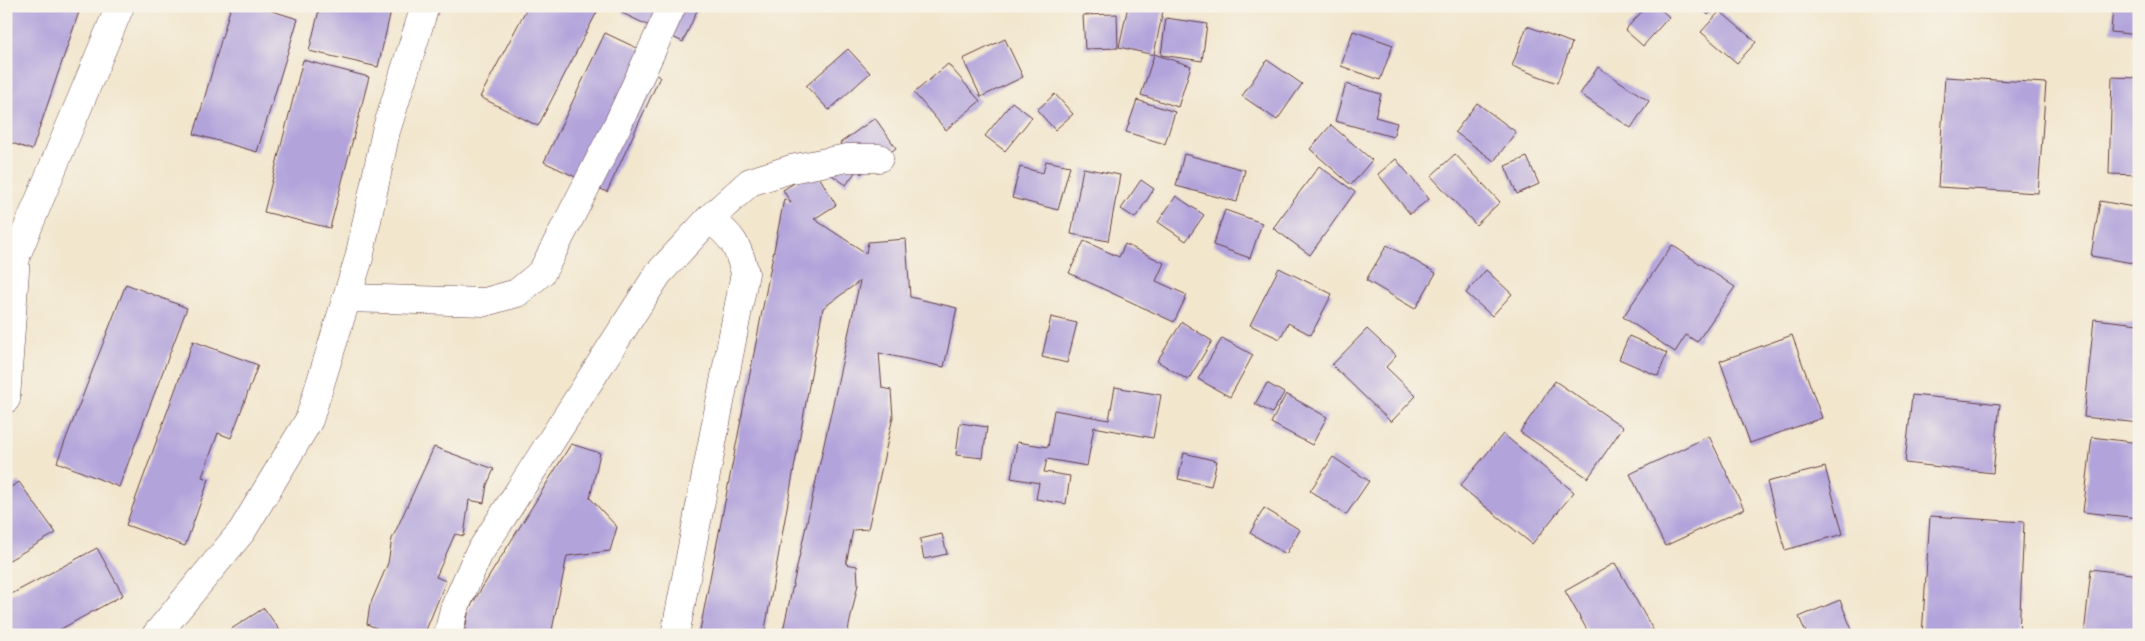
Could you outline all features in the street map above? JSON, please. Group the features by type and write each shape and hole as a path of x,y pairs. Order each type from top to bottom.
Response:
{"street":[{"path":"6,399 11,252 120,6"},
{"path":"156,635 242,531 309,420 359,258 386,131 426,6"},
{"path":"347,298 485,302 517,293 542,272 618,124 672,6"},
{"path":"448,635 454,609 478,555 658,274 710,219 750,182 791,169 847,158 879,158"},
{"path":"675,635 746,273 738,248 727,232 710,219"}],"building":[{"path":"13,6 81,6 32,150 6,141 6,26"},
{"path":"231,6 256,6 298,19 257,152 194,134"},
{"path":"320,6 392,6 378,67 309,51"},
{"path":"528,6 600,6 538,126 480,97"},
{"path":"625,6 699,6 683,42 622,13"},
{"path":"1128,6 1164,6 1154,54 1191,66 1178,107 1141,95 1154,55 1119,47"},
{"path":"1647,6 1657,6 1669,17 1643,46 1625,30"},
{"path":"1699,6 1717,6 1708,15"},
{"path":"2113,6 2139,6 2139,35 2111,32"},
{"path":"1720,11 1756,42 1737,63 1701,32"},
{"path":"1117,14 1118,48 1085,49 1083,15"},
{"path":"1166,18 1207,24 1202,61 1161,55"},
{"path":"1527,26 1572,43 1557,83 1512,66"},
{"path":"1353,31 1393,45 1380,80 1341,66"},
{"path":"605,33 654,56 647,71 660,77 607,192 544,162"},
{"path":"1005,39 1023,77 981,97 963,59"},
{"path":"848,49 870,73 829,110 806,86"},
{"path":"303,60 369,77 330,228 264,212"},
{"path":"1267,60 1302,84 1277,120 1242,96"},
{"path":"948,64 980,101 946,130 914,93"},
{"path":"1598,67 1649,101 1631,128 1580,94"},
{"path":"1945,77 2046,83 2038,193 1938,187"},
{"path":"2112,77 2139,78 2139,175 2109,174"},
{"path":"1346,84 1381,94 1375,117 1397,123 1393,137 1335,121"},
{"path":"1055,94 1073,114 1055,130 1037,110"},
{"path":"1137,100 1175,112 1165,144 1126,132"},
{"path":"1012,102 1032,117 1005,151 985,136"},
{"path":"1477,103 1516,132 1494,161 1455,132"},
{"path":"875,118 896,148 861,174 858,168 846,185 825,170 856,167 840,143"},
{"path":"1331,125 1372,160 1351,185 1310,149"},
{"path":"1184,154 1245,170 1237,202 1176,186"},
{"path":"1455,154 1500,202 1476,225 1431,176"},
{"path":"1527,157 1539,184 1517,194 1505,166"},
{"path":"1396,159 1429,199 1410,214 1378,174"},
{"path":"1046,161 1070,166 1058,210 1012,198 1020,167 1043,173"},
{"path":"1319,166 1355,192 1310,255 1273,228"},
{"path":"1083,168 1120,175 1108,241 1071,234"},
{"path":"815,170 836,205 814,219 866,253 868,242 906,239 910,297 957,308 944,367 879,353 882,388 891,390 893,417 868,529 853,530 846,564 857,566 858,584 847,635 782,635 860,281 823,308 764,635 699,635 784,199 791,203 783,190"},
{"path":"1141,180 1154,189 1135,218 1121,209"},
{"path":"1176,196 1204,215 1186,241 1158,222"},
{"path":"2100,201 2139,208 2139,264 2091,256"},
{"path":"1225,210 1262,223 1250,258 1213,245"},
{"path":"1084,241 1119,257 1125,244 1164,263 1156,281 1187,295 1174,322 1069,273"},
{"path":"1387,245 1436,273 1415,309 1366,280"},
{"path":"1672,245 1735,287 1697,342 1686,335 1675,352 1623,317"},
{"path":"1279,268 1332,294 1311,335 1288,323 1280,339 1250,325"},
{"path":"1486,270 1512,294 1492,316 1466,293"},
{"path":"126,284 187,308 119,487 57,462"},
{"path":"1051,317 1077,323 1067,363 1042,357"},
{"path":"2094,319 2139,324 2139,423 2084,417"},
{"path":"1182,322 1212,341 1188,380 1157,361"},
{"path":"1367,329 1396,356 1386,367 1416,396 1391,422 1332,365"},
{"path":"1792,335 1822,418 1750,443 1720,361"},
{"path":"1629,336 1667,353 1658,376 1619,359"},
{"path":"1222,338 1253,355 1230,397 1198,379"},
{"path":"193,341 258,365 231,438 218,433 202,477 209,479 185,546 126,525"},
{"path":"1555,381 1623,427 1588,478 1520,432"},
{"path":"1267,383 1284,393 1272,413 1255,404"},
{"path":"1115,387 1161,395 1153,438 1094,427 1087,466 1047,459 1044,472 1070,476 1066,504 1036,499 1039,483 1011,478 1017,442 1048,447 1054,410 1109,420"},
{"path":"1286,394 1327,417 1312,445 1271,423"},
{"path":"1912,395 2000,404 1993,473 1905,463"},
{"path":"960,423 987,427 983,458 956,455"},
{"path":"1503,434 1574,492 1532,544 1460,486"},
{"path":"1709,436 1744,509 1665,546 1630,474"},
{"path":"2092,437 2139,443 2139,518 2083,512"},
{"path":"571,444 600,453 590,498 617,527 610,551 567,556 551,635 464,635 469,609"},
{"path":"434,447 494,469 487,485 484,503 469,500 464,536 455,534 436,577 446,581 424,635 391,635 367,624 370,605 388,563 392,539"},
{"path":"1184,453 1217,461 1211,486 1178,479"},
{"path":"1333,457 1369,481 1346,515 1310,491"},
{"path":"1825,467 1843,534 1785,550 1767,482"},
{"path":"19,482 56,533 6,562 6,490"},
{"path":"1264,508 1300,530 1286,554 1250,533"},
{"path":"1930,516 2024,522 2019,635 1922,635"},
{"path":"942,534 947,554 924,559 920,539"},
{"path":"97,548 123,595 50,635 6,635 6,597"},
{"path":"1615,563 1656,635 1590,635 1565,591"},
{"path":"2091,569 2139,575 2139,635 2084,635"},
{"path":"1840,600 1854,635 1807,635 1799,617"},
{"path":"264,608 283,635 222,635"}]}
